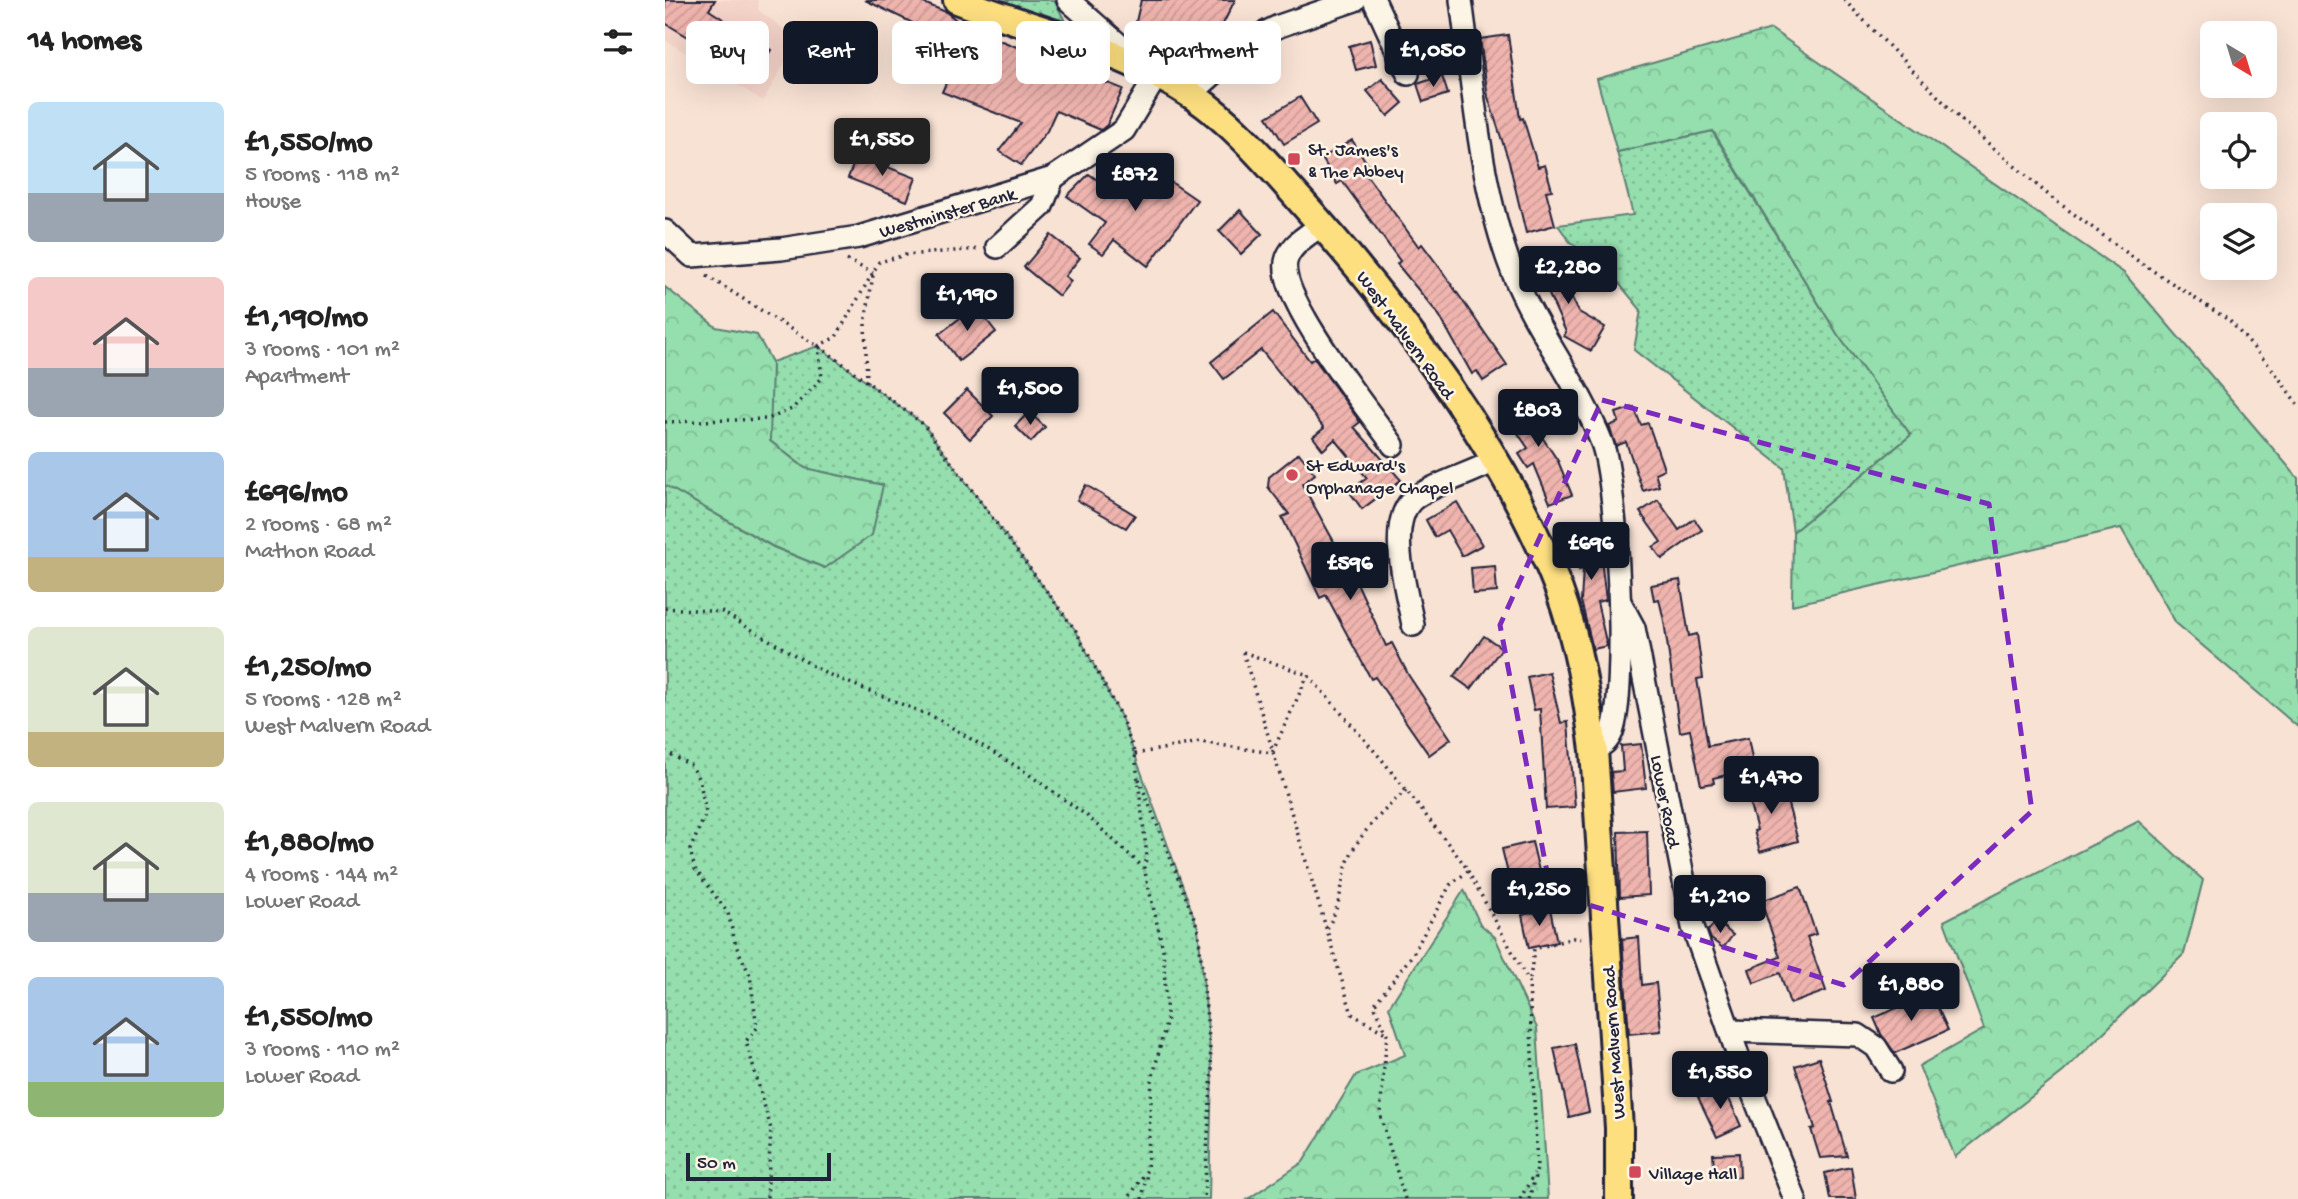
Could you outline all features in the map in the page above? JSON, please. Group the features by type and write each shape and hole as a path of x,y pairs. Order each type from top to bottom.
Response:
{"main road":[{"name":"West Malvern Road","path":"957,0 1124,62"},
{"name":"West Malvern Road","path":"1172,84 1191,94 1215,112 1322,225 1409,334 1494,461 1540,547 1559,592 1586,688 1594,750 1604,939 1619,1128 1619,1199"}],"street":[{"path":"1068,0 1124,48"},
{"path":"1191,94 1253,39 1279,26 1355,0"},
{"path":"1374,0 1408,74"},
{"path":"1461,0 1484,166 1508,260 1527,304 1576,389 1602,445 1615,523 1617,685 1612,731 1605,744 1594,750"},
{"name":"Westminster Bank","path":"692,256 781,249 859,237 1053,178 1124,130 1151,84"},
{"path":"997,247 1042,206 1053,178"},
{"path":"1322,225 1299,242 1286,258 1286,279 1299,312 1393,445"},
{"path":"665,231 692,256"},
{"path":"1413,625 1399,537 1401,519 1407,505 1418,496 1494,461"},
{"name":"Lower Road","path":"1618,600 1634,628 1693,927 1795,1199"},
{"path":"1730,1031 1858,1035 1876,1046 1891,1071"}],"path":[{"path":"1844,0 1961,120 2052,198 2138,261 2230,321 2274,371 2298,405"},
{"path":"818,346 835,337 879,262 905,255 997,247"},
{"path":"692,256 706,276 818,346 923,424 1076,631 1121,717 1135,754 1147,857 1144,868 1163,949 1167,1019 1152,1080 1147,1170 1142,1199"},
{"path":"867,383 865,324 873,273"},
{"path":"665,422 768,419 792,409 822,378 818,346"},
{"path":"665,608 722,612 825,673 936,718 1021,769 1075,807 1144,868"},
{"path":"1387,1034 1352,1014 1243,652 1308,676 1406,790 1468,870 1529,982"},
{"path":"1135,754 1200,743 1272,753 1308,676"},
{"path":"665,751 692,766 701,782 706,813 690,850 695,869 728,913 736,947 750,975 757,1028 746,1041 771,1129 767,1199"},
{"path":"1136,771 1198,928 1212,1070 1204,1199"},
{"path":"1326,929 1335,916 1348,861 1370,825 1406,790"},
{"path":"1405,1199 1380,1114 1387,1034 1374,1005 1413,954 1450,885 1468,870"},
{"path":"1529,1199 1537,1169 1529,982 1534,949 1573,939 1604,939"},
{"path":"1520,1199 1537,1169"},
{"path":"1128,1199 1147,1170"}],"highlighted area":[{"path":"1602,400 1989,504 2032,811 1844,985 1551,893 1500,625"}],"shaded area":[{"path":"665,0 758,0 758,10 783,29 783,66 763,101 736,84 769,84 769,21 686,21 686,53 665,40"}],"green space":[{"path":"980,0 1054,0 1065,21 1045,21"},
{"path":"1771,29 2124,273 2298,478 2298,727 2176,623 2121,528 1792,605 1793,532 1911,435 1838,335 1713,131 1617,152 1597,79"},
{"path":"1712,131 1838,335 1911,435 1793,532 1784,468 1634,350 1641,310 1612,275 1570,242 1558,225 1633,215 1617,152"},
{"path":"665,287 716,327 757,335 772,362 770,441 805,468 883,485 872,535 825,568 774,547 665,485"},
{"path":"818,346 923,424 1076,631 1121,717 1198,928 1212,1070 1209,1199 665,1199 665,485 773,547 825,568 882,485 805,468 769,440 772,362"},
{"path":"2139,821 2203,880 2184,954 2063,1072 1955,1157 1919,1066 1984,1029 1944,921"},
{"path":"1464,890 1480,924 1495,937 1537,1028 1548,1199 1248,1199 1303,1162 1356,1075 1405,1055 1389,1007"}],"building":[{"path":"665,0 715,0 709,10 726,21 686,21 686,36 665,23"},
{"path":"865,0 916,0 946,12 958,21 909,21"},
{"path":"1141,0 1235,0 1224,21 1136,21"},
{"path":"1508,35 1520,119 1523,118 1538,167 1545,165 1552,190 1546,191 1555,225 1526,233 1509,162 1488,97 1480,39"},
{"path":"1370,40 1376,65 1356,70 1349,46"},
{"path":"1002,41 1016,47 1016,84 1110,84 1123,89 1107,125 1101,130 1056,111 1047,131 1021,165 999,151 1021,123 942,92 945,84 1002,84"},
{"path":"1442,76 1448,94 1423,102 1417,84"},
{"path":"1382,79 1403,103 1388,116 1367,91"},
{"path":"1300,97 1317,124 1284,144 1267,117"},
{"path":"1352,140 1368,165 1362,169 1419,247 1422,244 1440,268 1507,365 1483,381 1477,371 1472,374 1439,315 1397,264 1400,261 1342,181 1337,184 1322,158"},
{"path":"857,155 916,178 907,201 848,178"},
{"path":"1149,167 1197,200 1148,266 1114,240 1103,254 1089,244 1105,223 1067,196 1089,174 1124,199"},
{"path":"1240,210 1262,234 1241,254 1219,231"},
{"path":"1051,235 1080,258 1065,276 1071,281 1059,296 1024,267"},
{"path":"1555,252 1565,271 1560,274 1579,312 1605,327 1591,351 1564,336 1566,332 1546,288 1548,286 1537,260"},
{"path":"976,306 996,332 959,361 939,334"},
{"path":"1273,312 1310,361 1314,358 1360,422 1354,427 1401,480 1362,509 1349,491 1367,478 1335,439 1323,450 1313,437 1324,428 1261,350 1224,379 1211,362"},
{"path":"967,390 993,416 970,439 944,413"},
{"path":"1529,396 1550,426 1540,434 1558,461 1572,495 1550,503 1534,464 1528,468 1519,454 1528,448 1504,413"},
{"path":"1634,407 1641,425 1648,423 1664,469 1655,473 1659,486 1643,491 1626,442 1616,446 1609,426 1619,422 1616,413"},
{"path":"1029,412 1045,427 1031,442 1015,426"},
{"path":"1299,453 1315,474 1302,484 1358,585 1386,646 1392,643 1409,676 1451,739 1429,755 1375,677 1371,679 1326,595 1320,598 1282,517 1289,514 1268,487 1269,477"},
{"path":"1086,485 1135,515 1126,528 1077,500"},
{"path":"1658,500 1679,530 1694,519 1702,530 1662,559 1653,547 1661,542 1640,512"},
{"path":"1457,502 1482,545 1462,556 1447,530 1435,537 1426,520"},
{"path":"1597,527 1606,600 1597,602 1607,646 1593,649 1581,601 1583,569 1579,570 1572,531"},
{"path":"1495,566 1497,592 1473,594 1471,568"},
{"path":"1680,580 1689,636 1697,634 1703,678 1697,679 1708,746 1748,738 1754,769 1713,778 1714,783 1701,785 1690,730 1680,732 1664,621 1659,599 1654,600 1651,585"},
{"path":"1484,636 1502,648 1471,689 1454,677"},
{"path":"1549,672 1561,723 1568,722 1575,807 1546,809 1540,709 1534,710 1527,677"},
{"path":"1641,744 1646,788 1613,792 1611,772 1623,771 1621,746"},
{"path":"1777,778 1782,798 1786,797 1798,841 1760,852 1745,787"},
{"path":"1647,831 1649,895 1620,897 1618,832"},
{"path":"1532,842 1540,875 1510,882 1502,849"},
{"path":"1800,887 1816,934 1807,937 1826,991 1790,1004 1780,973 1754,983 1749,969 1780,957 1761,901"},
{"path":"1550,909 1557,942 1529,948 1522,915"},
{"path":"1716,921 1733,935 1723,948 1711,939 1708,931"},
{"path":"1639,937 1642,985 1656,983 1661,1031 1629,1034 1622,939"},
{"path":"1931,993 1948,1030 1895,1053 1881,1034 1874,1018"},
{"path":"1575,1044 1589,1112 1569,1117 1554,1048"},
{"path":"1819,1058 1847,1156 1820,1158 1811,1129 1815,1128 1795,1066"},
{"path":"1723,1085 1741,1126 1717,1137 1698,1097"},
{"path":"1739,1153 1740,1177 1715,1178 1713,1154"},
{"path":"1851,1167 1856,1199 1830,1199 1825,1173"}],"place":[{"name":"St. James's & The Abbey","path":"1294,159"},
{"name":"St Edward's Orphanage Chapel","path":"1292,475"},
{"name":"Village Hall","path":"1635,1172"}]}
